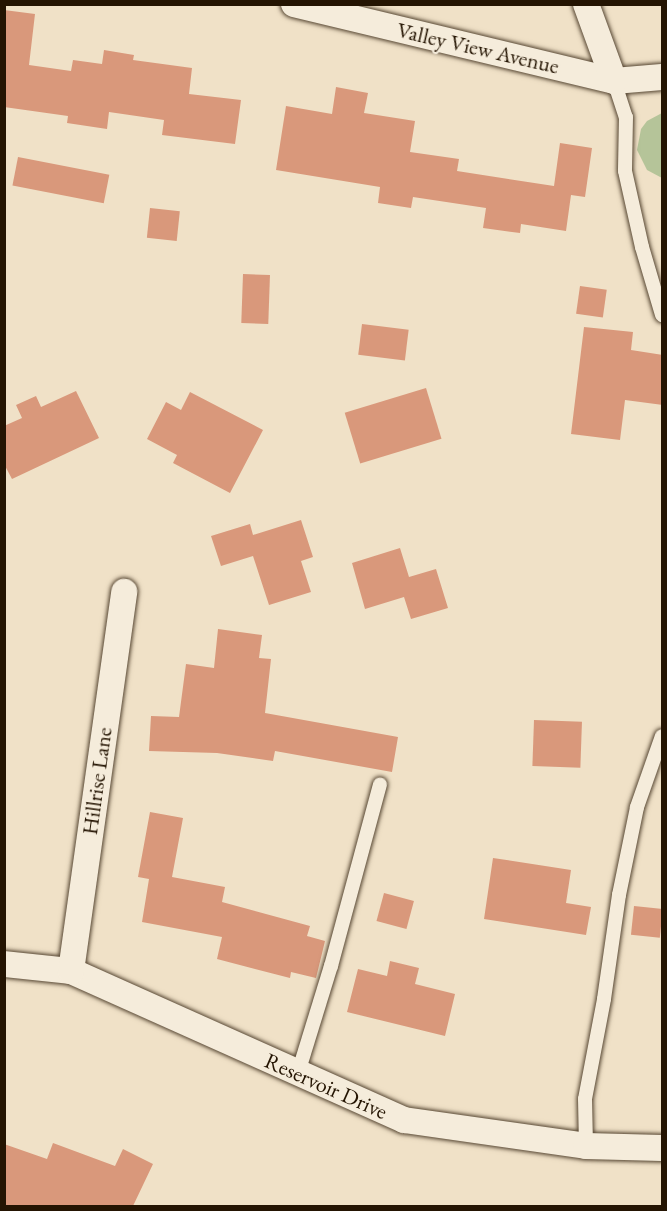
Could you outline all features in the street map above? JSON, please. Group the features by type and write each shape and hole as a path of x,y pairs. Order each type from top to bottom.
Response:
{"street":[{"name":"Valley View Avenue","path":"294,4 614,81 663,77"},
{"path":"586,4 614,81"},
{"name":"Hillrise Lane","path":"71,971 124,592"},
{"name":"Reservoir Drive","path":"4,964 71,971 404,1120 586,1146 663,1148"}],"lane":[{"path":"614,81 626,117 625,171 642,247 663,315"},
{"path":"586,1146 585,1099 604,999 619,895 637,807 663,736"},
{"path":"298,1073 331,966 380,784"}],"green space":[{"path":"662,113 662,178 647,170 637,150 641,129 647,121"}],"building":[{"path":"4,10 35,14 29,65 71,71 73,60 102,64 104,50 134,55 133,60 192,68 189,94 241,100 235,144 162,135 164,120 109,112 107,129 67,123 68,116 4,107"},
{"path":"336,87 368,93 364,113 415,121 410,152 459,159 457,171 554,186 560,143 592,148 585,197 571,195 566,231 521,224 520,233 483,228 486,208 413,197 411,208 378,203 380,187 276,170 286,106 332,114"},
{"path":"18,157 109,175 104,203 12,185"},
{"path":"150,208 180,211 177,241 147,238"},
{"path":"243,274 270,275 268,324 241,323"},
{"path":"580,286 607,290 603,317 576,314"},
{"path":"362,324 409,330 405,360 358,355"},
{"path":"584,327 633,332 631,350 663,355 663,405 625,400 620,440 571,434"},
{"path":"426,388 441,439 360,464 345,413"},
{"path":"76,391 99,438 12,479 4,464 4,426 22,418 16,405 36,396 41,407"},
{"path":"190,392 263,430 230,493 173,463 177,455 147,439 166,402 181,410"},
{"path":"301,520 313,557 301,561 311,592 269,605 253,556 221,566 211,536 250,524 253,535"},
{"path":"400,548 409,577 436,569 448,608 411,619 404,597 365,609 352,563"},
{"path":"218,629 262,635 259,658 271,659 265,713 398,737 392,772 275,751 273,761 217,753 149,751 151,716 179,717 186,664 214,668"},
{"path":"534,720 582,722 580,768 532,766"},
{"path":"150,812 183,818 172,877 225,887 222,902 310,926 307,936 325,941 316,978 291,972 290,978 217,959 222,937 142,922 149,879 138,877"},
{"path":"493,858 571,870 566,903 591,907 586,935 484,919"},
{"path":"384,893 414,901 406,929 376,921"},
{"path":"634,906 662,909 660,938 631,935"},
{"path":"390,961 419,968 415,984 455,994 445,1036 347,1012 358,969 387,976"},
{"path":"53,1143 115,1166 123,1149 153,1164 133,1206 4,1206 4,1144 47,1159"}]}
